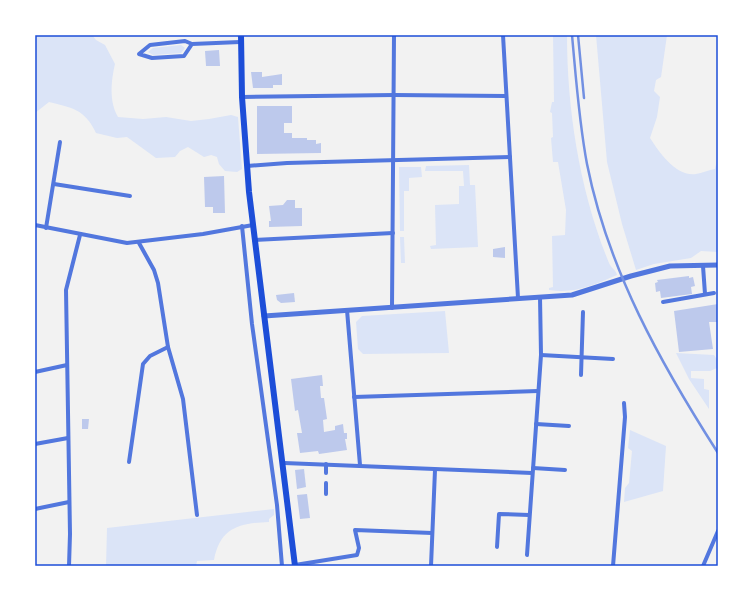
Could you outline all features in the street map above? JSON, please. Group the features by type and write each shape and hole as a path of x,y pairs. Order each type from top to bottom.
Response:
{"main road":[{"path":"240,38 242,97 254,240 284,463 295,566"}],"street":[{"path":"392,308 394,35"},
{"path":"503,35 518,298"},
{"path":"192,44 184,56 152,58 139,54 150,45 185,41 192,44 240,38"},
{"path":"242,97 394,95 506,96"},
{"path":"46,228 60,142"},
{"path":"247,166 510,157"},
{"path":"54,184 130,196"},
{"path":"35,225 120,242 139,243 253,225"},
{"path":"242,226 250,309 276,505 282,566"},
{"path":"254,240 393,232"},
{"path":"69,566 70,534 66,290 80,235"},
{"path":"139,243 154,270 158,283 168,347 183,399 197,515"},
{"path":"264,316 572,295 631,276 670,266 718,265"},
{"path":"703,266 705,294"},
{"path":"663,302 714,293"},
{"path":"527,555 541,356 540,297"},
{"path":"347,310 360,466"},
{"path":"581,375 583,312"},
{"path":"129,462 143,364 150,356 168,347"},
{"path":"541,356 582,356 614,359"},
{"path":"35,372 67,365"},
{"path":"354,397 538,391"},
{"path":"613,566 625,422 624,403"},
{"path":"536,424 569,426"},
{"path":"35,444 68,438"},
{"path":"284,463 435,470 565,470"},
{"path":"326,464 326,473"},
{"path":"431,566 435,470"},
{"path":"326,483 326,494"},
{"path":"35,508 69,502"},
{"path":"497,547 499,514 529,515"},
{"path":"295,566 357,555 359,548 355,530 432,533"},
{"path":"703,566 718,531"}],"shaded area":[{"path":"35,35 92,35 96,40 105,45 115,64 112,98 118,117 143,119 166,117 191,121 231,115 238,117 242,169 237,172 225,171 219,164 217,157 211,155 204,157 188,147 180,151 175,157 156,158 127,137 117,138 96,133 92,125 82,114 64,106 49,102 35,113"},
{"path":"553,35 567,35 569,93 577,151 583,180 599,236 609,263 617,275 584,288 567,291 549,290 549,288 553,287 552,236 565,235 566,210 558,162 553,162 551,138 553,137 552,113 550,112 552,102 554,102"},
{"path":"596,35 667,35 661,77 656,80 654,91 660,97 657,117 650,138 663,156 675,168 689,174 696,174 715,169 718,154 718,252 701,251 691,258 654,264 636,270 622,224 607,162"},
{"path":"181,45 185,48 181,53 153,55 148,52 153,48"},
{"path":"469,165 470,185 475,185 478,247 431,249 430,246 436,245 435,205 459,204 459,186 464,186 463,171 425,171 426,166"},
{"path":"399,167 421,167 422,177 409,178 409,191 404,191 404,231 400,231"},
{"path":"400,237 404,237 405,263 401,263"},
{"path":"445,311 449,353 363,354 358,349 356,322 362,316"},
{"path":"676,353 714,355 718,361 717,368 710,371 691,371 691,378 704,379 704,389 709,390 709,409 689,379"},
{"path":"630,430 666,446 663,491 624,502 625,488 629,483 632,451 628,448"},
{"path":"274,509 274,515 269,519 269,522 240,526 232,529 226,534 217,549 214,560 197,561 196,566 106,566 107,528"}],"building":[{"path":"219,50 220,66 206,66 205,51"},
{"path":"251,72 262,72 262,77 282,74 282,85 273,85 273,88 253,88"},
{"path":"257,106 292,106 292,123 284,123 284,133 292,133 292,138 307,138 307,140 316,140 316,144 321,143 321,153 257,154"},
{"path":"224,176 225,213 213,213 213,207 205,207 204,177"},
{"path":"287,200 295,200 295,208 302,208 302,226 269,227 269,221 271,221 269,206 283,205"},
{"path":"505,247 505,258 493,257 493,249"},
{"path":"689,276 689,278 693,277 695,286 691,287 692,294 661,298 660,291 656,292 655,283 658,282 657,280"},
{"path":"294,293 295,302 281,303 277,300 276,295"},
{"path":"718,304 718,322 709,322 713,349 679,352 674,311"},
{"path":"322,375 323,386 320,386 321,398 324,398 327,419 323,420 324,432 335,430 335,426 343,424 344,433 347,433 347,439 345,439 347,450 319,454 318,451 300,453 297,433 302,433 298,410 295,411 291,379"},
{"path":"82,419 89,419 88,429 82,429"},
{"path":"304,469 306,487 297,489 295,470"},
{"path":"307,494 310,518 300,519 297,495"}],"railway":[{"path":"572,35 584,148 596,203 608,241 639,315 657,350 676,385 718,453"},
{"path":"578,35 584,98"}]}
